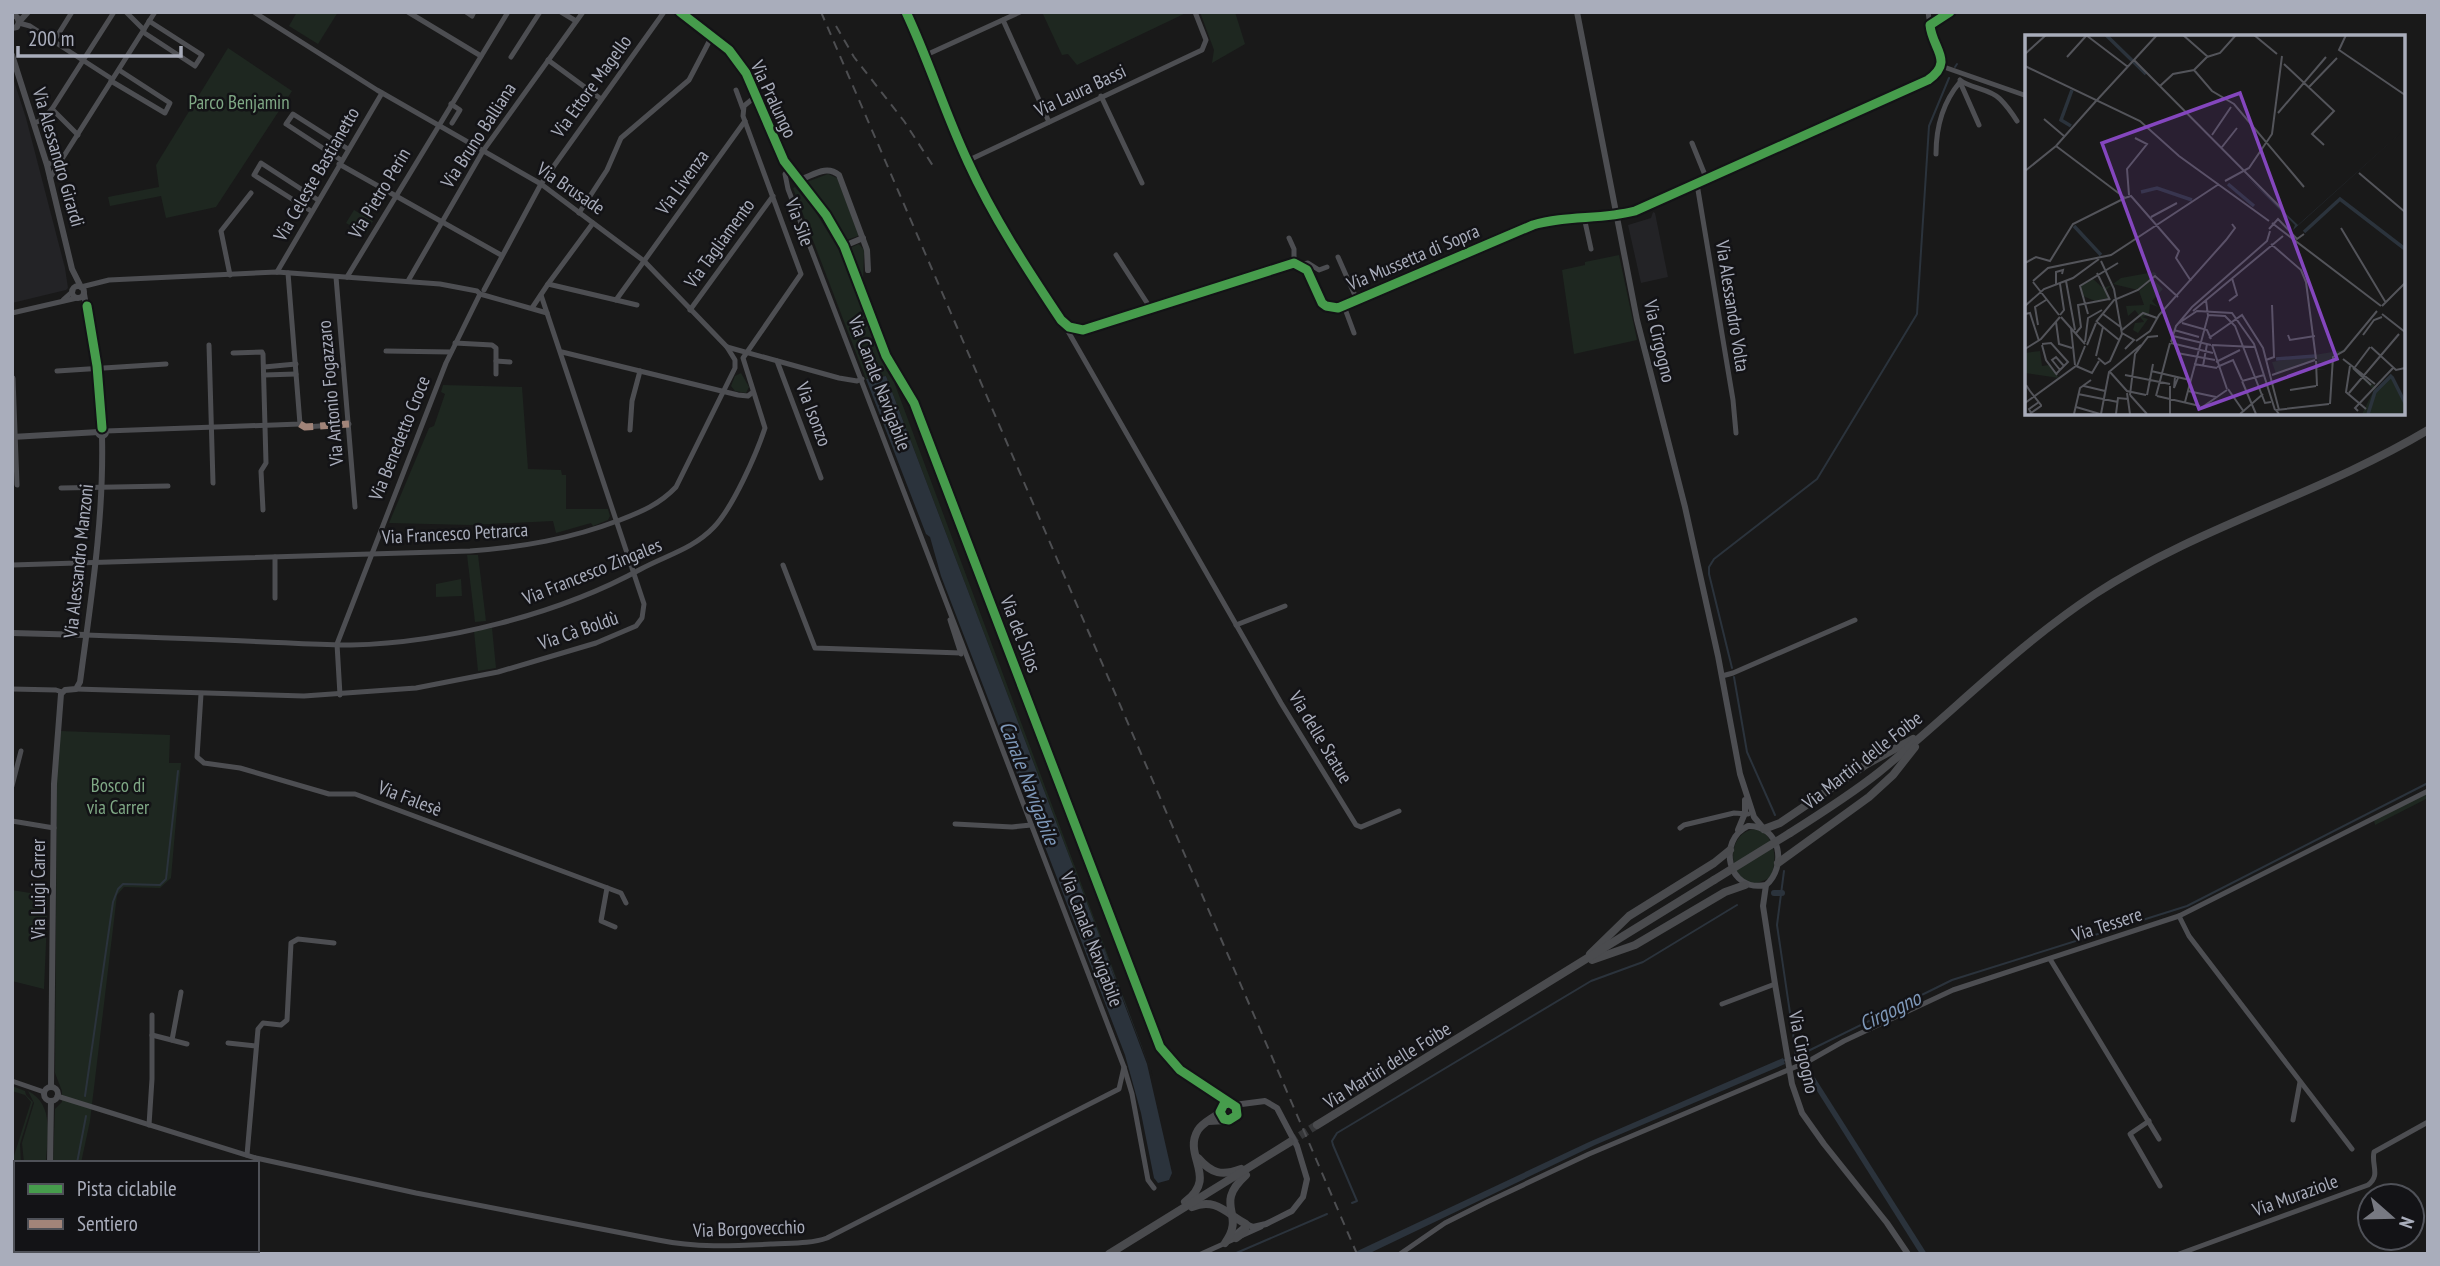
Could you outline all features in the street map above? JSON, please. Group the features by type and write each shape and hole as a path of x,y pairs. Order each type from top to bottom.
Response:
{"highway":[{"name":"Via Martiri delle Foibe","path":"1317,1125 1860,787 2038,636 2086,600 2138,568 2204,534 2365,464 2428,430"},
{"path":"1764,829 1780,823 1878,757 1925,733"},
{"path":"1779,863 1877,790 1901,766 1925,733"},
{"path":"1579,964 1629,916 1714,863 1730,850"},
{"path":"1579,964 1635,945 1725,892 1747,886"},
{"path":"1167,1219 1191,1198 1198,1187 1200,1173 1196,1156 1197,1131 1220,1110"},
{"path":"1209,1121 1226,1120"},
{"path":"1109,1254 1290,1142"},
{"path":"1196,1156 1211,1170 1222,1174 1258,1163"},
{"path":"1224,1243 1233,1230 1230,1192 1258,1163"},
{"path":"1167,1219 1194,1206 1210,1203 1218,1205 1246,1224 1245,1231 1236,1238"}],"street":[{"path":"14,23 26,12"},
{"path":"54,41 72,12"},
{"path":"34,123 42,120 52,109 114,12"},
{"path":"126,12 144,31 195,66 202,55 149,21"},
{"path":"50,179 60,158 78,135 155,12"},
{"path":"408,12 481,55"},
{"path":"466,12 472,16 474,12"},
{"name":"Via Pietro Perin","path":"347,277 508,12"},
{"path":"511,57 540,12"},
{"path":"561,12 576,21"},
{"name":"Via Bruno Balliana","path":"408,281 483,151 583,12"},
{"name":"Via Ettore Magello","path":"482,292 541,184 664,12"},
{"name":"Via Pralungo","path":"680,12 712,36 739,62 775,143 789,169 799,179"},
{"path":"906,12 926,55 950,123 967,161 995,215 1061,320"},
{"path":"926,55 1020,12"},
{"name":"Via Laura Bassi","path":"967,161 1202,50 1206,40 1195,12"},
{"name":"Via Cirgogno","path":"1577,12 1642,340 1683,499 1745,794 1754,817 1764,829"},
{"path":"1928,12 1941,66 2025,95"},
{"path":"1930,25 1940,15 1950,12"},
{"name":"Via Brusade","path":"257,13 382,93 541,184 644,261 727,347 849,381 862,379"},
{"path":"1003,20 1049,122"},
{"path":"14,23 30,26 162,114 170,105 119,70"},
{"path":"579,213 607,170 621,138 689,80 712,36"},
{"name":"Via Alessandro Girardi","path":"12,55 47,165 79,292"},
{"path":"548,60 601,99"},
{"name":"Via Mussetta di Sopra","path":"1296,264 1307,270 1322,303 1331,308 1344,306 1550,220 1616,216 1635,211 1928,80 1939,72 1941,66"},
{"path":"1961,73 1960,82 1979,125"},
{"path":"1960,82 2000,98 2004,107 2010,110 2017,121"},
{"path":"1936,154 1939,124 1951,92 1960,82"},
{"name":"Via Sile","path":"736,90 801,274 746,353"},
{"name":"Via Celeste Bastianetto","path":"277,272 382,93"},
{"path":"743,109 756,96"},
{"path":"1101,96 1142,183"},
{"path":"451,104 460,110 452,123"},
{"path":"52,109 78,135"},
{"path":"348,149 293,114 286,124 340,162 501,255"},
{"name":"Via Livenza","path":"616,300 745,121"},
{"path":"1692,143 1707,180"},
{"path":"43,153 60,158"},
{"path":"47,165 60,158"},
{"path":"311,211 254,175 261,163 318,200"},
{"name":"Via Canale Navigabile","path":"789,169 785,174 788,190 1124,1067 1132,1093 1149,1180 1154,1188"},
{"path":"799,179 826,170 833,170 839,175 863,238 868,270"},
{"name":"Via del Silos","path":"799,179 826,215 844,246 886,356 914,403 1160,1047 1180,1070 1231,1104"},
{"name":"Via Alessandro Volta","path":"1697,184 1733,400 1736,433"},
{"path":"230,275 221,231 251,193"},
{"name":"Via Tagliamento","path":"690,310 773,196"},
{"path":"1584,217 1591,249"},
{"path":"532,308 593,223"},
{"path":"844,246 863,238"},
{"name":"Via Mussetta di Sopra","path":"1289,238 1296,264"},
{"path":"1116,255 1151,309"},
{"name":"Via Mussetta di Sopra","path":"1338,257 1357,300"},
{"name":"Via Mussetta di Sopra","path":"1061,320 1069,327 1083,330 1296,264 1308,263 1319,270 1327,267"},
{"path":"12,313 63,300 109,280 277,272 408,281 488,291 494,298 547,313"},
{"path":"288,273 300,424"},
{"name":"Via Antonio Fogazzaro","path":"336,277 355,507"},
{"path":"548,284 637,305"},
{"name":"Via Alessandro Manzoni","path":"76,689 80,681 97,563 103,487 97,367 87,306 79,292"},
{"name":"Via Benedetto Croce","path":"340,695 337,644 451,352 482,292"},
{"name":"Via Cà Boldù","path":"201,694 340,695 416,688 498,672 596,643 633,628 642,618 645,609 634,573 541,295"},
{"name":"Via Mussetta di Sopra","path":"1344,306 1354,333"},
{"name":"Via delle Statue","path":"1061,320 1137,458 1356,825 1361,827 1399,811"},
{"path":"455,343 492,345 496,348 496,374"},
{"path":"209,345 214,483"},
{"path":"727,347 735,359 734,370 745,371 747,374"},
{"name":"Via Benedetto Croce","path":"386,351 451,352"},
{"path":"233,353 262,352 266,463 261,471 262,510"},
{"path":"562,352 744,396 753,392"},
{"name":"Via Francesco Zingales","path":"12,633 366,644 490,624 560,604 689,547 709,531 724,513 764,431 764,423 742,360 746,353"},
{"path":"496,361 510,362"},
{"name":"Via Isonzo","path":"777,361 821,478"},
{"path":"57,371 166,364"},
{"path":"264,367 296,364"},
{"name":"Via Francesco Petrarca","path":"12,565 513,548 569,538 652,506 676,487 734,370"},
{"path":"630,430 632,401 640,371"},
{"path":"264,375 296,374"},
{"path":"13,378 13,437 17,485"},
{"path":"13,437 211,427 349,424"},
{"path":"61,488 169,486"},
{"path":"275,557 275,598"},
{"path":"783,565 815,648 961,653"},
{"path":"1237,625 1285,607"},
{"name":"Via Canale Navigabile","path":"949,610 961,653 971,666"},
{"path":"1722,676 1855,620"},
{"path":"12,689 201,694 197,757"},
{"name":"Via Luigi Carrer","path":"51,1087 55,749 62,692"},
{"path":"12,786 21,751"},
{"name":"Via Falesè","path":"188,757 197,757 204,763 240,768 329,794 355,794 621,893"},
{"name":"Via Tessere","path":"1400,1254 1445,1223 1589,1154 1789,1069 1953,990 2179,916 2428,791"},
{"name":"Via Cirgogno","path":"1737,833 1745,813 1745,794"},
{"path":"1680,828 1745,813"},
{"name":"Via Cirgogno","path":"1745,813 1754,817"},
{"path":"12,821 54,828"},
{"path":"955,824 1012,827 1031,825"},
{"path":"1748,826 1764,829 1775,839 1779,863 1773,878 1766,885 1747,886 1734,872 1730,850 1737,833 1748,826"},
{"name":"Via Cirgogno","path":"1763,906 1766,885"},
{"name":"Via Cirgogno","path":"1747,886 1763,906 1789,1069 1794,1092 1807,1122 1887,1223 1908,1254"},
{"path":"607,888 601,921 615,927"},
{"path":"626,903 621,893 630,890"},
{"path":"2179,916 2189,936 2352,1149"},
{"path":"247,1155 260,1024 281,1025 287,1020 291,943 298,939 334,943"},
{"path":"2050,959 2159,1139"},
{"path":"1721,1004 1775,984"},
{"path":"172,1040 181,992"},
{"path":"149,1125 152,1015"},
{"path":"152,1035 187,1044"},
{"path":"228,1043 256,1046"},
{"path":"1124,1067 1119,1089 1132,1093"},
{"path":"12,1081 44,1092"},
{"path":"2293,1120 2300,1082"},
{"path":"44,1092 51,1087 56,1089 57,1096 51,1101 50,1161"},
{"name":"Via Borgovecchio","path":"57,1096 247,1155 416,1193 683,1245 716,1247 811,1242 842,1230 1119,1089"},
{"path":"44,1092 44,1098 51,1101"},
{"path":"1215,1094 1226,1120 1231,1120 1253,1102"},
{"path":"1200,1254 1292,1211 1303,1197 1307,1180 1297,1146 1278,1108 1265,1101 1231,1104 1220,1110"},
{"path":"1231,1104 1237,1109 1237,1115"},
{"path":"2149,1121 2130,1134 2160,1186"},
{"name":"Via Muraziole","path":"2179,1254 2368,1185 2376,1173 2374,1152 2428,1122"},
{"path":"1224,1243 1246,1224 1253,1227 1266,1224"}],"shaded area":[{"path":"12,75 26,118 68,288 12,303"},
{"path":"1653,212 1668,277 1641,283 1628,225 1651,218"}],"green space":[{"path":"297,12 338,12 318,44 289,26"},
{"path":"1042,12 1188,12 1077,65 1068,54 1062,55"},
{"path":"1200,12 1235,12 1245,44 1212,63 1214,50"},
{"name":"Parco Benjamin","path":"228,48 292,91 216,207 166,218 161,196 110,206 108,197 159,187 156,165"},
{"path":"828,174 837,178 858,236 846,240 822,203 804,183"},
{"path":"795,187 815,211 839,250 886,370 894,382 1153,1076 886,376 866,379 793,188"},
{"path":"354,210 373,221 366,234 346,223"},
{"path":"859,244 864,250 863,285 850,251"},
{"path":"1619,255 1637,340 1574,354 1562,270"},
{"path":"741,373 749,387 746,393 735,391 731,386 735,376"},
{"path":"443,385 522,387 528,469 561,470 562,475 566,475 566,509 608,509 608,520 593,526 591,523 556,533 553,521 470,525 389,523 429,428 434,426 445,394 441,392"},
{"path":"467,555 478,555 486,621 475,622"},
{"path":"461,579 462,596 436,597 436,584"},
{"path":"492,628 496,668 478,671 474,631"},
{"name":"Bosco di via Carrer","path":"60,731 170,735 169,763 181,763 171,878 160,888 124,887 117,895 90,1121 81,1161 53,1161 55,1109 62,1102 62,1091 55,1073 57,762"},
{"path":"2428,793 2428,798 2375,825 2374,820"},
{"path":"1759,829 1769,839 1775,858 1770,878 1755,884 1740,876 1733,853 1738,839 1744,833"},
{"path":"12,890 48,896 44,989 12,981"},
{"path":"12,1086 25,1091 33,1102 20,1144 21,1161 14,1161 12,1201 12,1162 31,1102 25,1095 12,1091"},
{"path":"28,1091 37,1097 46,1113 46,1161 24,1161 22,1143 34,1103"}],"water":[{"name":"Canale Navigabile","path":"886,376 1153,1076 1096,929 1147,1064 1172,1173 1169,1180 1158,1183 1154,1178 1141,1113 1125,1055 941,576 930,537 926,534 866,379"},
{"path":"1783,1058 1785,1064 1595,1145 1368,1254 1351,1254 1589,1142"},
{"path":"1812,1073 1927,1254 1920,1254 1807,1075"}],"waterway":[{"path":"1732,668 1709,567 1714,559 1817,479 1917,314 1929,126 1949,78"},
{"path":"1734,677 1747,752 1775,815"},
{"path":"85,1096 113,902 123,884 160,885 166,879 178,771"},
{"name":"Cirgogno","path":"1782,1061 1798,1056 1952,980 2187,906 2428,783"},
{"path":"1784,871 1777,925 1794,1040"},
{"path":"1774,893 1782,893"},
{"path":"1352,1203 1357,1201 1332,1141 1337,1133 1591,981 1643,962 1737,905"},
{"name":"Cirgogno","path":"1797,1051 1798,1056"},
{"path":"77,1161 86,1116"},
{"path":"1234,1254 1327,1214"}],"tunnel":[{"path":"1290,1142 1317,1125"}],"railway":[{"path":"821,12 1357,1254"},
{"path":"836,26 854,57 904,121 935,169"}],"marked path":[{"path":"300,424 305,427 349,424"}],"cycle path":[{"path":"680,12 729,50 746,73 784,161 826,215 844,246 886,356 914,403 1160,1047 1180,1070 1236,1107 1237,1115 1229,1120 1224,1119 1220,1112 1224,1104 1229,1103"},
{"path":"906,12 960,143 999,223 1061,320 1069,327 1083,330 1294,263 1307,270 1322,303 1338,308 1533,225 1635,211 1928,80 1936,73 1941,61 1930,25 1950,12"},
{"path":"87,306 97,366 102,428"}]}
